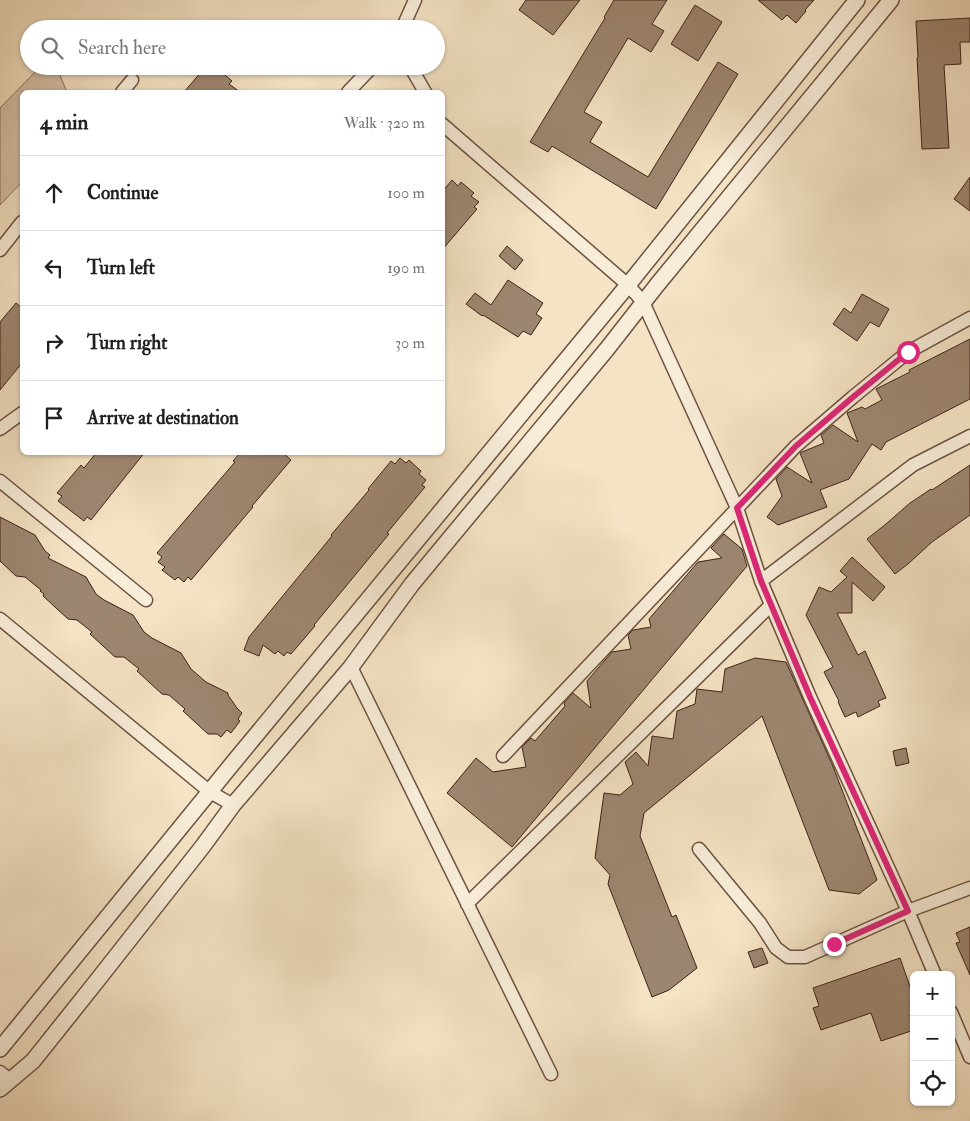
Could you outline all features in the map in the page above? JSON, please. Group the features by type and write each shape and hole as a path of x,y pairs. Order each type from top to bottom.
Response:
{"street":[{"path":"406,20 415,0"},
{"path":"0,1049 628,286 857,0"},
{"path":"3,1081 32,1060 73,1011 233,805 350,667 412,584 607,349 643,302 891,0"},
{"path":"350,90 364,75"},
{"path":"415,75 424,90"},
{"path":"124,90 132,80"},
{"path":"445,127 628,286 643,302 737,508 761,581 810,697 908,911 933,971"},
{"path":"0,250 20,225"},
{"path":"503,756 796,446 908,352 970,318"},
{"path":"0,429 20,414"},
{"path":"761,581 913,465 970,436"},
{"path":"0,481 146,600"},
{"path":"467,904 771,605"},
{"path":"0,619 210,792 233,805"},
{"path":"350,667 551,1074"},
{"path":"699,849 760,923 776,948 788,956 805,957 908,911 970,888"},
{"path":"953,1016 970,1057"}],"shaded area":[{"path":"32,75 60,75 66,90 20,90 20,184 0,205 0,108"}],"building":[{"path":"526,0 580,0 553,35 519,10"},
{"path":"614,0 667,0 652,24 664,31 651,52 628,38 584,112 602,122 590,142 648,177 718,62 738,74 656,209 552,146 548,152 530,142"},
{"path":"758,0 814,0 796,23 787,15 782,20"},
{"path":"695,5 722,22 698,61 671,44"},
{"path":"970,18 970,42 960,42 961,64 944,65 949,148 922,149 916,21"},
{"path":"199,75 225,75 232,81 229,84 237,90 186,90"},
{"path":"970,177 970,211 954,199"},
{"path":"452,180 458,186 461,182 474,193 471,196 479,202 474,207 477,209 445,246 445,188"},
{"path":"507,246 523,260 515,270 499,256"},
{"path":"508,280 543,303 536,314 542,318 531,335 523,331 518,337 482,316 466,304 475,293 491,305"},
{"path":"862,294 889,309 879,327 870,322 857,341 833,324 844,308 851,313"},
{"path":"16,303 20,306 20,365 0,390 0,322"},
{"path":"970,339 970,399 886,442 881,450 872,444 849,479 820,490 827,507 778,525 767,517 782,496 776,479 787,467 812,483 800,453 824,443 821,435 833,425 858,442 847,413 862,407 865,409 882,400 876,389"},
{"path":"95,455 143,455 91,520 87,517 84,521 58,501 62,496 57,493 81,465 84,468"},
{"path":"238,455 285,455 291,460 191,580 188,577 184,582 178,577 175,580 162,570 165,567 158,562 162,557 157,553 235,462 233,461"},
{"path":"400,458 406,463 409,460 421,471 419,474 426,480 422,485 425,487 315,626 291,654 287,652 284,656 278,651 275,654 263,645 259,656 244,650 249,637 368,489 391,461 395,464"},
{"path":"970,465 970,515 932,542 895,574 867,539 910,503"},
{"path":"0,517 35,535 45,551 50,555 48,558 86,577 96,594 133,615 144,632 181,653 191,669 206,682 228,693 242,713 238,719 240,721 231,733 227,730 221,737 217,734 208,734 183,711 185,709 169,695 162,694 137,671 139,669 124,657 115,657 90,634 92,632 77,620 68,619 43,596 44,594 41,590 25,577 16,576 0,561"},
{"path":"724,534 742,549 747,566 512,847 447,793 476,758 493,772 526,767 522,747 531,738 535,741 565,706 564,703 573,693 591,708 587,681 612,652 631,649 628,635 633,630 651,627 649,619 698,562 722,558 711,548"},
{"path":"852,557 885,587 873,601 852,582 852,613 837,613 858,655 865,651 886,698 878,701 880,706 858,717 856,712 845,717 824,672 833,667 806,615 819,587 831,592 847,577 840,571"},
{"path":"755,658 786,662 832,764 877,880 859,894 829,890 762,716 644,813 640,836 672,917 676,915 697,968 669,990 652,997 608,884 610,875 595,858 604,793 620,795 633,784 625,762 636,752 648,766 652,736 673,739 677,711 695,704 697,689 722,692 725,669"},
{"path":"906,748 909,763 896,766 893,751"},
{"path":"970,927 970,975 956,943 960,942 956,933"},
{"path":"762,948 768,963 754,968 748,952"},
{"path":"900,958 910,987 910,1031 881,1041 871,1013 821,1030 813,1008 819,1006 813,988"}],"route":[{"path":"834,944 908,911 810,697 761,581 737,508 796,446 908,352"}]}
